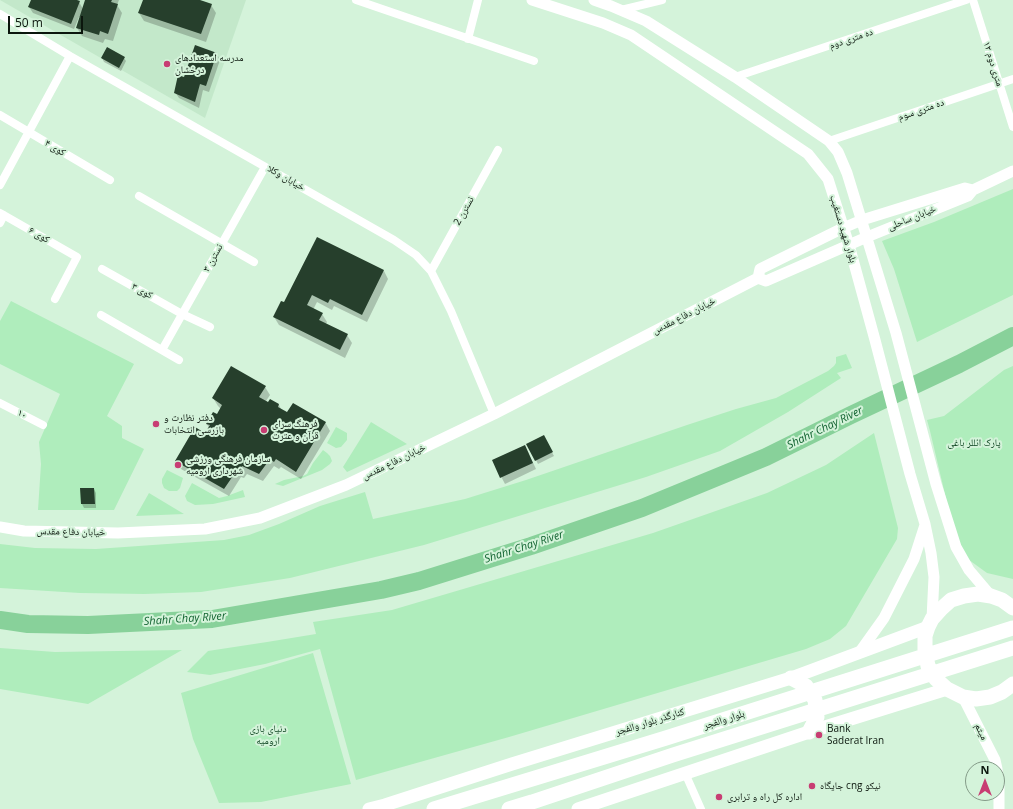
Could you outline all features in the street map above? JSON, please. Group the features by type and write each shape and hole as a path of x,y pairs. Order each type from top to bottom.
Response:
{"highway":[{"path":"1005,601 978,594 952,600 940,609 930,623 925,636 925,652 928,666 936,679 947,689 963,697 976,699 990,697 1002,692 1013,684"},
{"name":"بلوار والفجر","path":"434,809 666,738 1013,628"},
{"name":"بلوار والفجر","path":"509,809 673,755 1013,648"},
{"path":"791,678 806,686 815,700 817,717 809,732"}],"main road":[{"name":"بلوار شهید دستغیب","path":"532,0 603,23 631,35 808,154 828,179 849,245 910,474 925,524 934,577 930,623"},
{"name":"بلوار شهید دستغیب","path":"594,0 646,21 735,77 829,141 838,152 847,173 896,333 936,484 956,547 969,570 1005,601"},
{"name":"خیابان ساحلی","path":"849,245 968,196 973,190 1013,171"},
{"name":"خیابان ساحلی","path":"843,228 862,220 965,188 973,190"},
{"name":"خیابان دفاع مقدس","path":"758,278 760,269 843,228"},
{"name":"خیابان دفاع مقدس","path":"0,526 24,531 118,533 205,529 260,518 346,485 494,414 758,278 766,281 849,245"},
{"path":"859,653 884,618 914,559 925,524"},
{"name":"کنارگذر بلوار والفجر","path":"369,809 791,678 859,653 930,623"},
{"path":"578,809 809,732 947,689"},
{"name":"میثم","path":"963,697 995,761"}],"street":[{"path":"356,0 534,61"},
{"path":"468,38 478,0"},
{"path":"621,10 662,0"},
{"name":"ده متری دوم","path":"735,77 966,0"},
{"name":"۱۲ متری دوم","path":"973,0 1013,127"},
{"name":"خیابان وکلا","path":"0,14 70,56 394,240 416,255 431,271 451,311 494,414"},
{"path":"0,185 70,56"},
{"name":"ده متری سوم","path":"829,141 1013,78"},
{"name":"کوی ۴","path":"0,115 110,180"},
{"name":"نسترن 2","path":"431,271 498,150"},
{"name":"نسترن ۳","path":"162,350 265,166"},
{"path":"139,196 254,262"},
{"path":"0,223 2,214"},
{"name":"کوی ۶","path":"2,214 77,257 55,299"},
{"name":"کوی ۳","path":"102,269 182,314"},
{"path":"101,314 179,360"},
{"path":"182,314 210,327"},
{"name":"۱۰","path":"0,403 43,425"},
{"path":"685,773 701,809"}],"shaded area":[{"name":"مدرسه استعدادهای درخشان","path":"0,0 246,0 205,118"}],"green space":[{"path":"1013,189 1013,295 917,342 894,269 882,241 934,222"},
{"path":"11,301 134,364 107,416 122,426 122,438 144,449 114,510 38,510 41,464 39,442 60,394 0,364 0,321"},
{"path":"846,354 852,368 837,373 841,378 788,412 720,451 646,477 424,545 290,578 201,592 144,594 80,593 0,588 0,544 35,548 96,549 224,540 249,535 320,506 365,492 373,519 465,499 736,409 776,398 828,371 836,363 836,357"},
{"name":"پارک ائللر باغی","path":"1013,366 1013,579 987,573 965,557 953,528 927,420 944,416 1004,370"},
{"path":"371,422 407,444 347,472 343,467"},
{"path":"336,427 347,433 347,440 341,447 336,448 327,443"},
{"path":"874,433 898,528 897,539 846,626 830,639 806,649 509,737 356,780 320,649 265,664 210,675 187,672 208,651 316,634 313,622 392,610 653,533 767,493 826,465"},
{"path":"323,450 330,456 332,461 322,470 283,486 275,484 307,474"},
{"path":"167,470 183,478 180,488 177,491 169,491 164,488 162,479"},
{"path":"192,483 219,498 243,490 245,497 213,504 195,505 187,501 185,496"},
{"path":"149,493 184,514 136,516"},
{"path":"0,648 55,652 182,650 88,704 0,689"},
{"name":"دنیای بازی ارومیه","path":"313,653 351,784 261,802 219,803 193,739 181,693"}],"building":[{"path":"31,0 80,1 71,24 28,7"},
{"path":"85,0 112,0 111,2 118,4 108,34 100,31 99,35 76,28"},
{"path":"143,0 200,0 212,4 201,34 138,13"},
{"path":"195,45 217,53 206,86 200,84 195,102 174,93 178,75 184,77"},
{"path":"107,47 125,57 119,68 101,58"},
{"path":"317,237 384,270 362,315 330,299 328,303 312,295 307,305 323,313 319,320 348,334 340,350 273,317 281,301 284,302"},
{"name":"فرهنگ سرای قرآن و عترت","path":"231,366 266,386 259,397 268,402 270,399 279,404 278,407 287,412 293,403 326,422 296,472 276,459 274,462 270,459 259,474 242,466 239,471 237,470 224,489 175,461 195,427 205,433 210,425 206,424 213,412 217,414 222,405 212,398"},
{"path":"544,435 553,452 535,461 526,444"},
{"path":"525,445 533,463 500,478 492,460"},
{"path":"80,488 94,488 95,504 81,504"}],"waterway":[{"name":"Shahr Chay River","path":"0,620 28,624 88,625 212,619 381,590 419,581 531,546 642,508 766,457 959,364 1013,336"}],"place":[{"name":"مدرسه استعدادهای درخشان","path":"167,64"},
{"name":"دفتر نظارت و بازرسی انتخابات","path":"156,424"},
{"name":"فرهنگ سرای قرآن و عترت","path":"264,430"},
{"name":"سازمان فرهنگی ورزشی شهرداری ارومیه","path":"178,465"},
{"name":"Bank Saderat Iran","path":"819,735"},
{"name":"جایگاه cng نیکو","path":"812,786"},
{"name":"اداره کل راه و ترابری","path":"719,797"}]}
